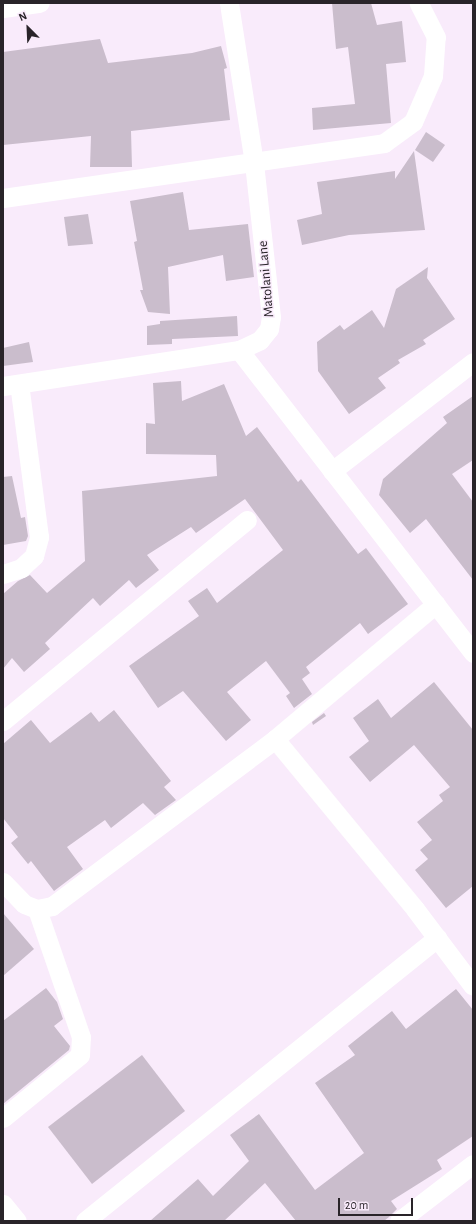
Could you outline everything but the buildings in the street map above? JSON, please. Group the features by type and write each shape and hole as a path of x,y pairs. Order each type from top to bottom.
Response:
{"street":[{"path":"3,8 40,3"},
{"name":"Matolani Lane","path":"11,385 239,350 260,340 270,329 271,317 254,163 229,3"},
{"path":"3,198 254,163 384,143 413,122 433,76 436,37 419,3"},
{"path":"239,350 473,653"},
{"path":"332,470 473,362"},
{"path":"3,574 21,568 34,556 39,537 11,385"},
{"path":"3,721 247,520"},
{"path":"3,882 24,904 37,909 52,906 275,739 436,604"},
{"path":"275,739 437,938 473,986"},
{"path":"3,1118 80,1055 81,1037 37,909"},
{"path":"85,1221 437,938"},
{"path":"399,1221 473,1164"},
{"path":"3,1204 17,1221"}]}
